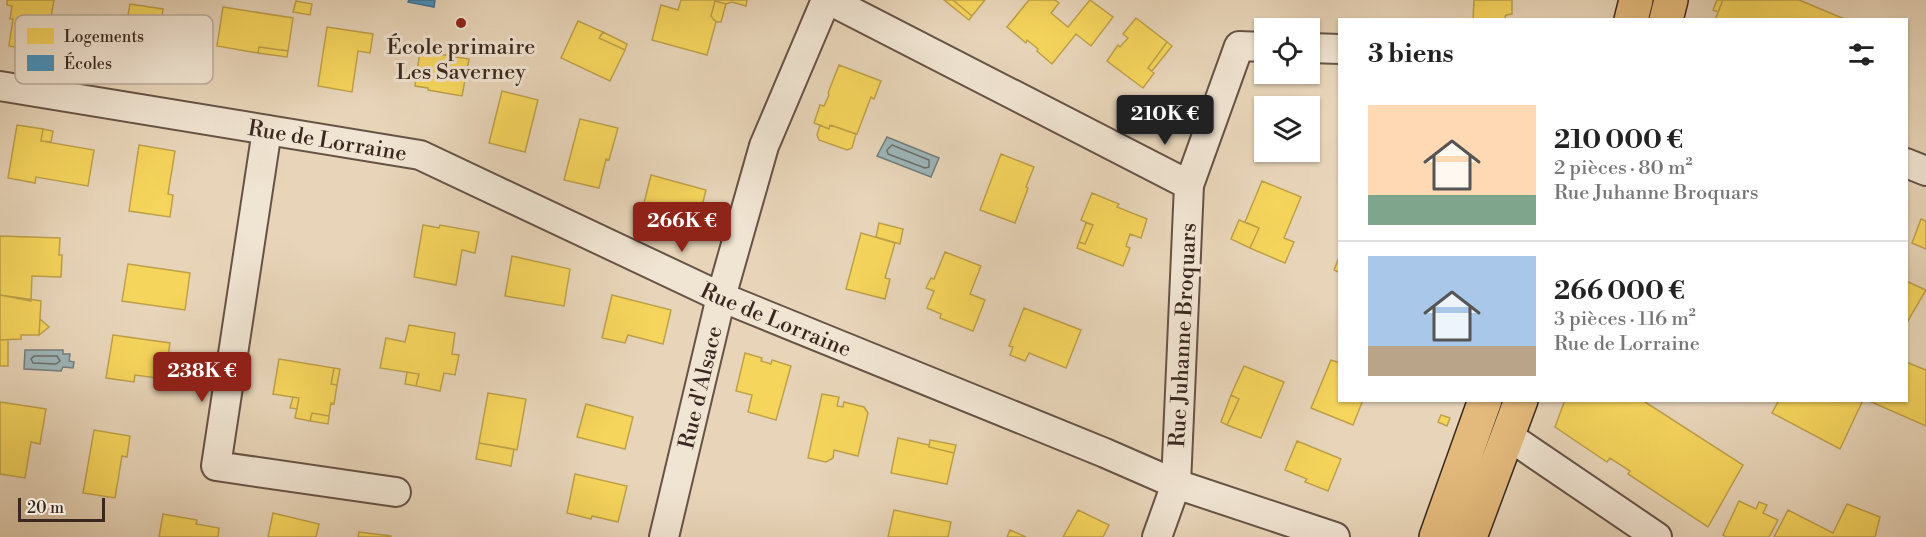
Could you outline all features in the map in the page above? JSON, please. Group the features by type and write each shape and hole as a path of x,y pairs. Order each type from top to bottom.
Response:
{"main road":[{"path":"1632,18 1636,0"},
{"path":"1666,18 1671,0"},
{"path":"1436,537 1484,402"},
{"path":"1470,537 1520,402"}],"street":[{"path":"828,0 1189,185"},
{"name":"Rue d'Alsace","path":"664,537 721,297 764,146 828,0"},
{"name":"Rue Juhanne Broquars","path":"1157,537 1176,484 1189,185 1239,46 1254,47"},
{"path":"1320,48 1338,49"},
{"name":"Rue de Lorraine","path":"0,86 420,155 721,297 1176,484 1335,537"},
{"path":"267,130 216,466 396,492"},
{"path":"1908,164 1926,171"},
{"path":"1507,435 1657,537"}],"water":[{"path":"887,137 939,158 931,177 877,156"},
{"path":"25,350 63,350 63,354 70,354 69,361 74,362 73,368 63,367 61,371 24,369"}],"building: Logements":[{"path":"7,0 54,0 51,15 15,15 15,47 9,46 13,19 10,19 12,6 7,5"},
{"path":"681,0 747,0 746,6 715,1 711,16 716,22 707,55 652,40 661,5 678,10"},
{"path":"944,0 953,0 972,16 969,20"},
{"path":"953,0 985,0 972,16"},
{"path":"1029,0 1055,0 1059,3 1051,13 1068,27 1090,0 1113,17 1091,46 1076,34 1052,64 1037,51 1038,49 1027,40 1026,43 1007,27"},
{"path":"1474,0 1512,0 1512,14 1506,15 1505,18 1473,18"},
{"path":"1717,0 1723,0 1718,12 1713,10"},
{"path":"1723,0 1799,0 1842,18 1716,18"},
{"path":"296,1 312,4 310,15 293,12"},
{"path":"715,1 726,4 721,22 716,22 711,16"},
{"path":"130,4 163,9 162,15 128,15"},
{"path":"223,7 293,18 288,51 259,47 258,53 217,46"},
{"path":"1136,18 1167,42 1148,68 1154,73 1143,88 1107,61 1118,45 1120,47 1128,38 1123,34"},
{"path":"578,21 603,32 599,38 625,50 610,81 561,58"},
{"path":"327,27 373,34 370,53 358,51 352,92 318,86"},
{"path":"603,32 627,44 625,50 599,38"},
{"path":"1167,42 1172,46 1152,71 1148,68"},
{"path":"259,47 288,51 287,57 258,53"},
{"path":"420,51 469,59 462,96 415,86"},
{"path":"839,65 881,81 874,99 871,97 857,134 830,125 829,129 814,123 820,105 824,106 829,95"},
{"path":"502,91 538,100 525,152 489,143"},
{"path":"580,119 618,128 609,160 606,159 599,188 564,180"},
{"path":"17,125 43,129 41,141 94,150 88,186 36,177 35,183 8,178"},
{"path":"820,125 829,129 830,125 856,134 852,148 847,150 819,140 817,135"},
{"path":"43,129 53,131 51,142 41,141"},
{"path":"139,145 175,151 168,194 173,195 170,217 129,211"},
{"path":"1001,154 1034,167 1015,223 980,210"},
{"path":"651,175 706,190 697,226 664,218 662,225 640,219"},
{"path":"1262,181 1301,197 1284,238 1294,242 1285,263 1250,248 1259,228 1245,222"},
{"path":"1092,193 1119,204 1117,207 1147,219 1141,238 1130,234 1126,246 1130,248 1123,266 1077,248 1079,242 1085,244 1093,225 1081,220"},
{"path":"664,218 697,226 695,234 662,225"},
{"path":"1921,219 1926,221 1926,249 1912,243"},
{"path":"1239,220 1259,228 1250,248 1231,239"},
{"path":"879,223 903,229 900,244 876,237"},
{"path":"1086,223 1093,225 1085,244 1079,242"},
{"path":"423,225 439,228 440,225 479,232 475,253 462,250 456,285 414,277"},
{"path":"861,233 895,243 885,278 890,279 885,299 846,289"},
{"path":"0,236 60,238 61,277 32,276 31,301 0,295"},
{"path":"945,252 981,266 970,294 985,300 973,331 940,318 941,314 927,308 934,291 926,288 931,278 934,279"},
{"path":"512,256 570,269 564,306 505,296"},
{"path":"1338,260 1338,272 1334,270"},
{"path":"128,264 190,273 185,310 122,301"},
{"path":"1908,282 1926,290 1908,321"},
{"path":"0,295 41,301 39,335 21,335 21,339 0,340"},
{"path":"612,295 671,310 663,344 628,335 625,343 602,338"},
{"path":"1024,308 1081,330 1066,368 1029,353 1025,361 1010,355 1013,347 1009,346"},
{"path":"40,319 49,327 39,335"},
{"path":"409,325 455,333 452,354 459,355 455,375 444,373 440,391 416,386 419,374 380,368 386,338 405,342"},
{"path":"113,335 170,343 165,379 135,375 134,382 106,378"},
{"path":"0,340 8,340 8,366 0,366"},
{"path":"745,353 762,358 761,361 771,364 772,360 791,366 776,420 748,412 752,395 736,391"},
{"path":"279,359 334,368 331,384 337,385 334,404 331,403 329,416 312,413 310,421 295,418 299,398 273,394"},
{"path":"1331,360 1338,362 1338,402 1362,402 1353,425 1311,408"},
{"path":"1908,363 1926,370 1926,426 1872,402 1908,402"},
{"path":"1244,366 1284,382 1261,438 1227,425 1239,399 1231,395"},
{"path":"334,368 340,369 337,385 331,384"},
{"path":"407,372 419,374 416,386 405,384"},
{"path":"488,393 526,399 517,450 479,443"},
{"path":"822,394 839,397 837,406 843,407 844,402 864,407 868,413 858,456 834,450 833,458 826,462 808,458"},
{"path":"1231,395 1239,399 1227,425 1221,422"},
{"path":"293,397 299,398 297,409 290,408"},
{"path":"0,402 46,409 40,444 31,442 25,478 0,474"},
{"path":"1564,402 1645,402 1743,465 1708,527 1628,474 1630,471 1610,458 1607,462 1555,427"},
{"path":"1778,402 1862,402 1840,449 1772,413"},
{"path":"586,404 633,417 625,449 577,437"},
{"path":"312,413 329,416 328,424 310,421"},
{"path":"1441,415 1450,418 1447,426 1438,422"},
{"path":"94,430 130,436 127,457 122,456 115,498 83,493"},
{"path":"898,438 954,453 947,484 891,473"},
{"path":"930,440 956,445 954,453 929,447"},
{"path":"1297,441 1341,459 1328,491 1305,482 1307,479 1285,470"},
{"path":"479,443 514,449 511,466 476,459"},
{"path":"575,474 627,486 618,522 567,513"},
{"path":"1739,501 1756,509 1759,502 1767,505 1763,513 1778,520 1769,537 1726,537 1723,535"},
{"path":"1847,504 1880,517 1875,537 1774,537 1788,510 1833,533"},
{"path":"894,510 951,522 948,537 888,537"},
{"path":"1078,510 1109,525 1103,537 1063,537"},
{"path":"273,513 319,524 316,537 268,537"},
{"path":"163,514 197,520 196,524 219,528 218,537 159,537"},
{"path":"1010,530 1026,537 1007,537"},
{"path":"359,532 391,536 391,537 358,537"}],"building: Écoles":[{"path":"409,0 435,0 434,7 408,2"}],"place":[{"name":"École primaire Les Saverney","path":"461,23"}]}
